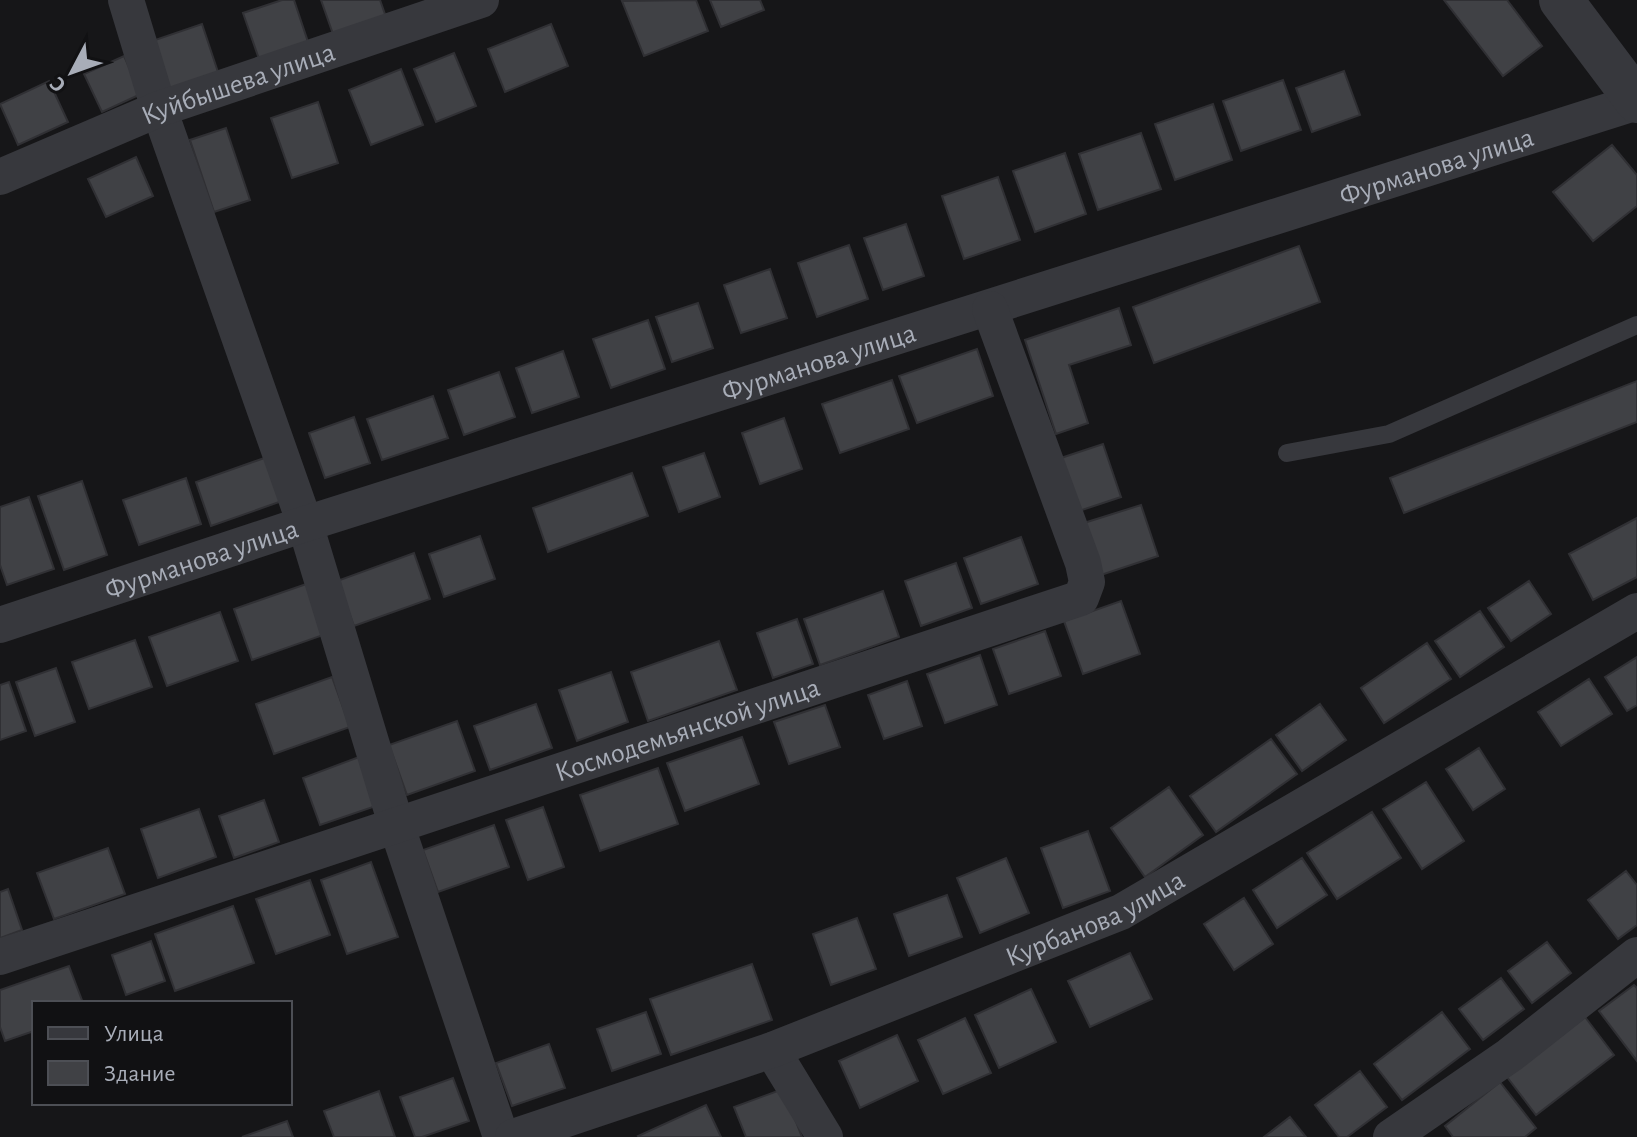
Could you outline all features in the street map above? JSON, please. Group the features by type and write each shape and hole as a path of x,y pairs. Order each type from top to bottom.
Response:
{"street":[{"path":"126,0 159,109 305,524 396,824 501,1137"},
{"name":"Куйбышева улица","path":"0,177 159,109 481,0"},
{"path":"1561,0 1637,102"},
{"name":"Фурманова улица","path":"0,625 305,524 1637,102"},
{"name":"Космодемьянской улица","path":"0,957 1081,598 1087,582 1083,563 990,309"},
{"name":"Курбанова улица","path":"513,1137 772,1050 1121,912 1637,611"},
{"path":"1391,1137 1510,1055 1637,955"},
{"path":"772,1050 825,1137"}],"lane":[{"path":"1287,453 1389,434 1637,325"}],"building":[{"path":"282,0 294,0 308,42 259,59 243,13"},
{"path":"321,0 380,0 386,17 333,34"},
{"path":"696,0 708,31 644,56 622,1"},
{"path":"710,0 760,0 764,10 721,27"},
{"path":"1444,0 1507,0 1542,46 1503,76"},
{"path":"202,24 219,75 169,91 152,41"},
{"path":"551,24 568,66 505,92 488,49"},
{"path":"454,53 476,106 436,122 414,69"},
{"path":"124,56 141,94 102,112 84,74"},
{"path":"401,69 423,125 371,145 349,90"},
{"path":"1344,71 1360,115 1312,132 1296,88"},
{"path":"1283,80 1301,130 1241,151 1223,101"},
{"path":"49,81 68,122 18,145 0,104"},
{"path":"318,102 338,163 292,178 271,118"},
{"path":"1213,104 1232,160 1175,180 1155,124"},
{"path":"226,128 250,200 214,212 190,140"},
{"path":"1141,133 1161,189 1098,210 1079,154"},
{"path":"1612,145 1637,175 1637,206 1593,241 1553,192"},
{"path":"1065,153 1086,214 1035,232 1013,171"},
{"path":"136,157 153,196 106,217 88,179"},
{"path":"998,177 1020,240 964,259 942,196"},
{"path":"906,224 924,276 883,290 864,238"},
{"path":"849,245 868,299 817,317 798,263"},
{"path":"1299,246 1320,302 1154,363 1133,307"},
{"path":"770,269 787,318 741,333 724,285"},
{"path":"698,303 713,348 672,362 656,317"},
{"path":"1119,308 1131,345 1069,365 1088,423 1056,434 1025,340"},
{"path":"648,320 665,369 611,388 593,339"},
{"path":"977,349 993,396 917,423 899,376"},
{"path":"563,351 579,397 532,413 516,368"},
{"path":"499,372 515,417 464,435 448,390"},
{"path":"892,380 909,429 840,453 822,404"},
{"path":"1637,381 1637,422 1404,513 1390,478"},
{"path":"433,396 448,438 382,460 367,419"},
{"path":"354,417 370,463 325,478 309,433"},
{"path":"784,418 802,469 760,484 742,433"},
{"path":"1103,444 1121,497 1079,511 1061,458"},
{"path":"704,453 720,497 679,512 663,467"},
{"path":"270,456 285,500 211,526 196,482"},
{"path":"632,473 648,516 548,552 533,508"},
{"path":"186,478 201,524 139,545 123,500"},
{"path":"82,481 107,555 64,570 38,496"},
{"path":"29,497 54,569 7,585 0,565 0,507"},
{"path":"1141,505 1158,556 1101,575 1084,523"},
{"path":"1637,518 1637,577 1593,600 1569,554"},
{"path":"480,536 495,579 444,597 429,554"},
{"path":"1021,537 1038,584 981,604 964,558"},
{"path":"414,553 430,599 354,626 337,581"},
{"path":"956,563 972,608 921,626 905,581"},
{"path":"1529,581 1551,614 1511,641 1488,608"},
{"path":"312,582 329,633 252,660 234,609"},
{"path":"883,591 899,637 820,665 804,619"},
{"path":"1121,601 1140,654 1083,674 1064,621"},
{"path":"1480,611 1504,647 1460,677 1435,641"},
{"path":"220,612 238,661 167,686 149,637"},
{"path":"797,619 813,664 773,678 757,633"},
{"path":"1045,631 1061,676 1009,694 993,649"},
{"path":"135,640 152,687 89,709 72,662"},
{"path":"719,641 737,690 648,721 631,672"},
{"path":"1427,643 1451,679 1384,723 1361,688"},
{"path":"980,655 997,705 945,723 927,674"},
{"path":"1637,657 1637,705 1627,711 1605,677"},
{"path":"56,668 75,722 35,736 16,682"},
{"path":"611,672 628,722 577,741 559,690"},
{"path":"332,677 350,727 274,754 256,704"},
{"path":"1589,679 1612,714 1561,746 1538,712"},
{"path":"907,681 922,726 884,739 868,695"},
{"path":"9,682 26,731 0,740 0,685"},
{"path":"536,704 552,748 490,770 474,726"},
{"path":"1320,704 1346,740 1302,771 1276,735"},
{"path":"825,705 840,747 789,764 774,722"},
{"path":"457,721 475,771 407,795 389,745"},
{"path":"742,737 759,784 685,811 667,763"},
{"path":"1271,739 1297,774 1216,832 1190,796"},
{"path":"1479,748 1505,789 1473,810 1446,769"},
{"path":"359,757 376,806 320,825 303,778"},
{"path":"658,768 678,824 600,851 580,795"},
{"path":"1426,782 1464,841 1422,869 1383,809"},
{"path":"1169,787 1203,835 1145,877 1111,828"},
{"path":"264,800 279,842 234,858 219,816"},
{"path":"543,807 564,867 528,880 506,820"},
{"path":"199,809 216,857 158,878 141,829"},
{"path":"1372,812 1401,858 1337,899 1307,853"},
{"path":"494,825 509,867 438,892 423,850"},
{"path":"1088,831 1110,891 1063,908 1041,848"},
{"path":"108,848 125,894 54,919 37,873"},
{"path":"1006,858 1029,913 980,933 957,878"},
{"path":"1302,858 1327,895 1277,928 1253,890"},
{"path":"371,862 398,937 347,954 321,880"},
{"path":"1626,871 1637,885 1637,925 1618,939 1588,900"},
{"path":"310,880 330,935 276,954 256,899"},
{"path":"8,889 22,930 0,938 0,892"},
{"path":"947,895 962,937 909,956 894,914"},
{"path":"1244,898 1273,944 1234,970 1204,924"},
{"path":"233,906 254,963 175,991 155,934"},
{"path":"857,918 876,969 831,985 813,934"},
{"path":"151,941 165,981 126,995 112,955"},
{"path":"1547,942 1571,973 1532,1003 1508,971"},
{"path":"1130,953 1152,999 1090,1027 1068,981"},
{"path":"752,964 772,1020 671,1055 650,999"},
{"path":"69,966 82,1001 32,1001 32,1032 5,1041 0,1027 0,990"},
{"path":"1501,978 1524,1009 1483,1040 1459,1009"},
{"path":"1634,985 1637,988 1637,1061 1599,1011"},
{"path":"1031,989 1056,1042 999,1068 975,1015"},
{"path":"646,1012 661,1054 612,1071 597,1029"},
{"path":"1442,1012 1470,1049 1402,1100 1374,1064"},
{"path":"1585,1017 1614,1055 1536,1115 1507,1077"},
{"path":"965,1018 991,1073 943,1094 918,1040"},
{"path":"897,1035 918,1081 860,1108 839,1061"},
{"path":"549,1044 565,1088 512,1106 496,1063"},
{"path":"1360,1071 1387,1107 1347,1137 1339,1137 1315,1105"},
{"path":"453,1078 469,1121 415,1137 400,1097"},
{"path":"1500,1082 1536,1128 1525,1137 1453,1137 1445,1126"},
{"path":"783,1089 802,1137 746,1137 734,1107"},
{"path":"379,1091 395,1137 334,1137 324,1111"},
{"path":"706,1105 721,1137 638,1136"},
{"path":"1290,1117 1306,1137 1264,1137"},
{"path":"287,1121 293,1137 242,1137"}]}
